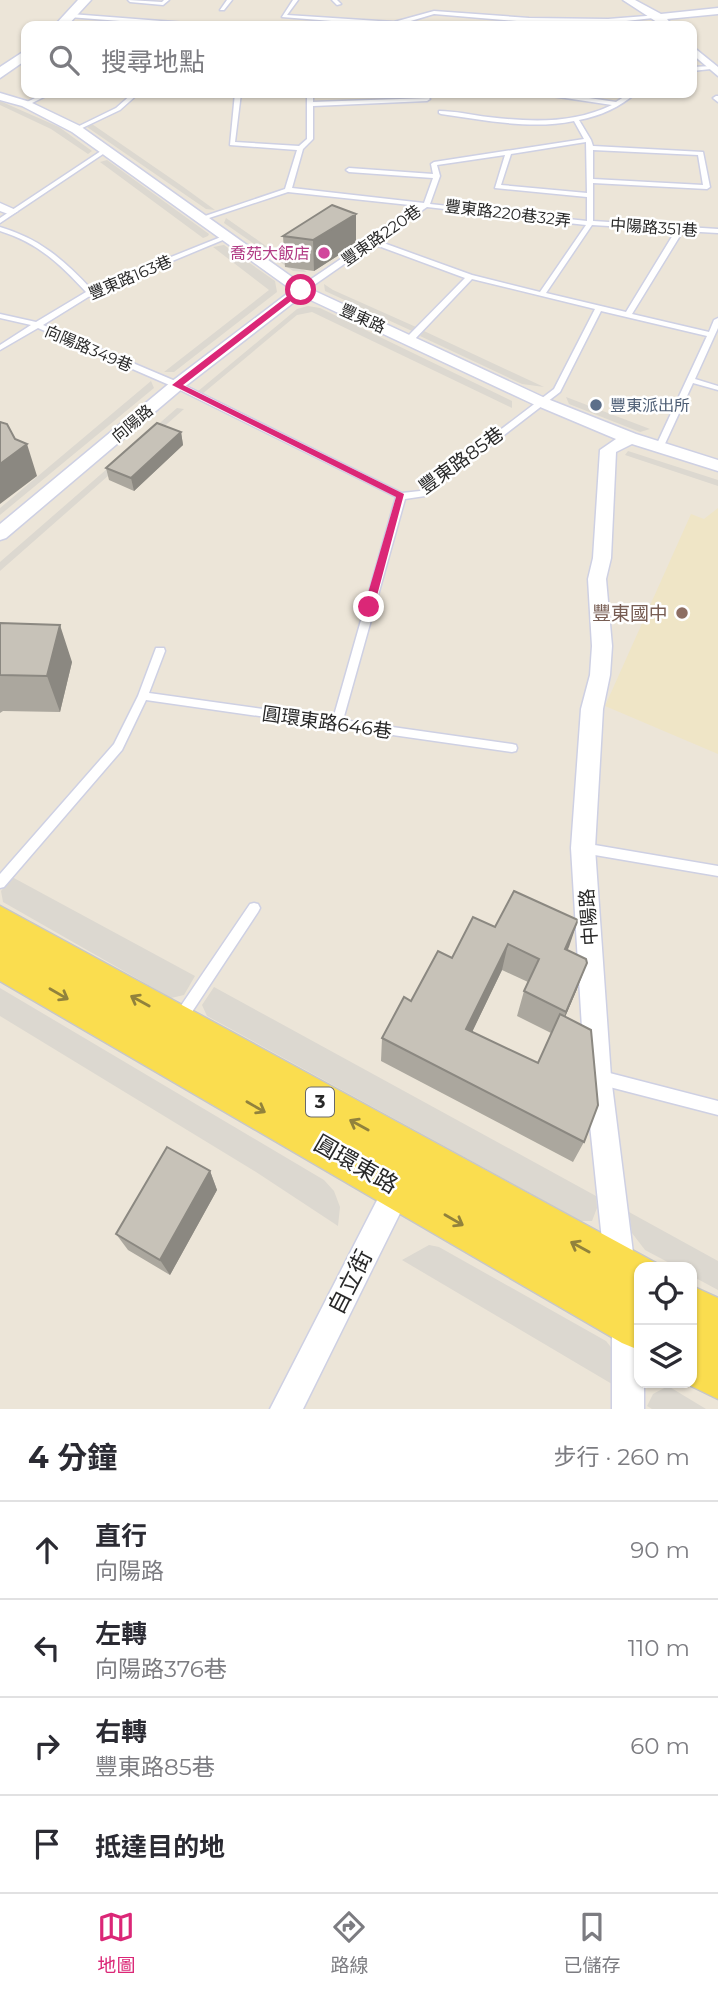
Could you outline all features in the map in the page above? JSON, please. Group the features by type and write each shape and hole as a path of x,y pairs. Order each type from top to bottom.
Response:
{"main road":[{"name":"圓環東路","path":"0,924 178,1022 406,1172"},
{"name":"圓環東路","path":"0,960 406,1172 631,1298"},
{"path":"697,1313 718,1325"},
{"path":"697,1362 718,1374"}],"street":[{"path":"66,21 85,0"},
{"path":"628,0 663,21"},
{"path":"659,17 718,11"},
{"path":"697,53 716,69"},
{"path":"0,74 21,58"},
{"name":"豐東路","path":"0,96 26,104 76,129 204,218 301,290 539,401 630,438 718,466"},
{"name":"向陽路","path":"1,533 177,385 301,290"},
{"name":"中陽路","path":"628,1409 631,1298 598,1077 583,848 592,709 601,665 597,579 602,558 608,450 630,438"},
{"name":"自立街","path":"286,1409 406,1172"}],"lane":[{"path":"131,1 163,4 167,0"},
{"path":"222,9 230,0"},
{"path":"296,0 284,16 354,21"},
{"path":"402,21 424,13 467,14 514,21"},
{"path":"463,20 467,14"},
{"path":"71,16 136,21"},
{"path":"608,21 659,17"},
{"path":"697,69 716,69"},
{"path":"26,104 39,98"},
{"path":"76,129 118,109 130,98"},
{"path":"238,98 232,144 299,148"},
{"path":"204,218 288,190 299,148 310,139 310,98"},
{"path":"576,98 620,105"},
{"path":"441,113 531,124 575,118 620,105 628,98"},
{"path":"311,104 427,99"},
{"path":"542,294 590,223 589,144 575,118"},
{"path":"349,170 437,176 434,164 509,152 589,144 701,153 707,187 589,181"},
{"path":"0,221 6,209 106,150"},
{"path":"509,152 496,187 588,195"},
{"name":"豐東路220巷","path":"301,290 427,204 437,176"},
{"name":"豐東路220巷32弄","path":"288,190 590,223"},
{"name":"中陽路351巷","path":"590,223 718,231"},
{"path":"0,229 28,237 64,263 90,292"},
{"path":"628,315 680,230"},
{"name":"豐東路163巷","path":"0,348 90,292 228,236"},
{"path":"373,241 470,276 712,335"},
{"path":"410,339 470,276"},
{"name":"豐東路85巷","path":"337,724 401,496 422,494 539,401 557,390 599,308"},
{"name":"向陽路349巷","path":"0,316 35,324 177,385 401,496"},
{"path":"659,448 718,320"},
{"path":"689,380 718,388"},
{"path":"0,883 118,747 143,696 160,650"},
{"name":"圓環東路646巷","path":"143,696 512,747"},
{"path":"583,848 718,871"},
{"path":"178,1022 254,908"},
{"path":"598,1077 718,1108"}],"shaded area":[{"path":"0,101 59,127 92,151 88,154 51,129 0,105"},
{"path":"92,124 215,210 206,209 87,127"},
{"path":"107,160 209,234 208,236 203,238 100,162"},
{"path":"226,218 307,272 293,271 224,223"},
{"path":"224,245 275,281 277,292 174,372 164,372 269,290 213,247"},
{"path":"324,284 416,327 412,331 325,291"},
{"path":"308,306 320,308 512,401 512,408 312,312 297,315 201,395 197,392 297,309"},
{"path":"424,331 544,387 522,384 420,336"},
{"path":"151,381 154,388 0,515 0,508"},
{"path":"566,397 650,429 640,432 569,404"},
{"path":"177,408 184,409 0,571 0,562"},
{"path":"628,451 718,480 718,486 625,455"},
{"name":"豐東國中","path":"718,508 718,754 605,706 691,514 704,519"},
{"path":"12,877 195,976 184,995 171,998 3,902 1,891"},
{"path":"214,987 596,1196 597,1208 592,1221 581,1221 207,1016 202,1005"},
{"path":"0,988 324,1180 334,1191 340,1207 338,1226 256,1172 0,1016"},
{"path":"629,1212 718,1261 718,1290 697,1279 697,1262 668,1262 645,1250 632,1233"},
{"path":"429,1245 439,1247 606,1341 614,1351 617,1387 402,1260"},
{"path":"664,1388 671,1388 706,1409 652,1409 647,1406 653,1394"}],"building":[{"path":"332,205 356,214 313,240 283,236"},
{"path":"0,422 7,424 15,439 27,444 0,464"},
{"path":"157,423 181,432 131,478 106,468"},
{"path":"0,623 60,625 47,676 0,675"},
{"path":"514,891 578,920 565,949 586,959 587,963 566,1012 524,991 539,959 508,944 466,1029 538,1063 560,1014 591,1030 598,1105 584,1142 382,1038 404,997 411,1001 438,951 452,958 473,917 495,927"},
{"path":"167,1147 210,1171 160,1260 116,1234"}],"place":[{"name":"喬苑大飯店","path":"324,253"},
{"name":"豐東派出所","path":"596,405"},
{"name":"豐東國中","path":"682,613"}],"route":[{"path":"301,290 177,385 401,496 369,607"}]}
